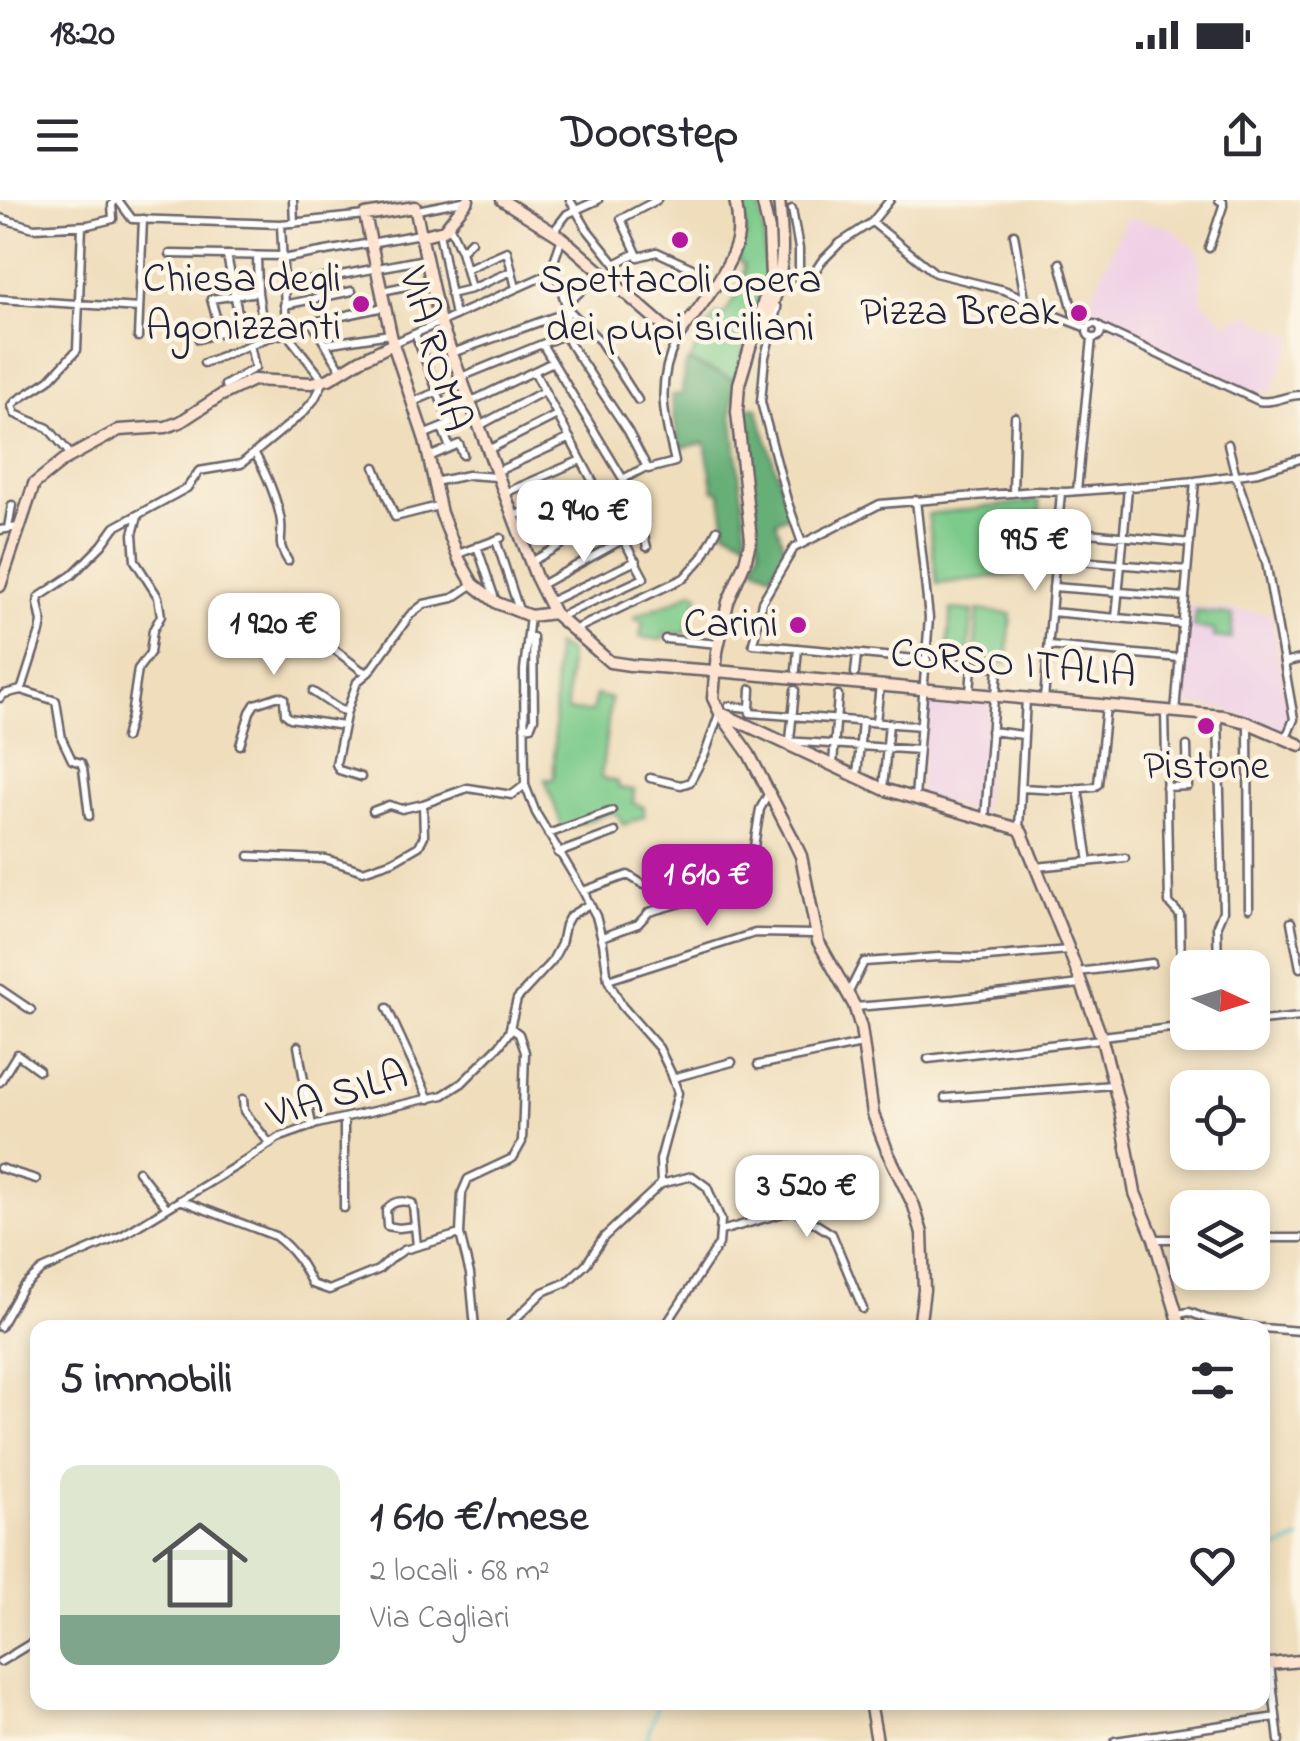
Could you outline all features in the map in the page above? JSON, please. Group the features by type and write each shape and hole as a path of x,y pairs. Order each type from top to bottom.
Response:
{"street":[{"path":"0,218 34,228 82,226 112,220 112,205 117,200 132,218 281,224 468,200"},
{"path":"293,200 294,223"},
{"path":"170,254 282,257 439,235 468,200"},
{"path":"502,200 557,235 677,338"},
{"path":"570,200 615,264 634,254 638,258"},
{"path":"596,200 568,214 557,235 553,264 567,309 564,335 628,431 647,468"},
{"path":"638,258 621,219 657,200"},
{"path":"623,480 647,468 675,462 662,402 667,359 733,252 738,229 735,200"},
{"path":"762,200 769,230 771,277 739,384 736,412 751,539 746,562 728,602 712,698 724,709 883,789 1019,829"},
{"path":"751,340 764,330 783,264 779,200"},
{"path":"792,209 801,268 799,283 803,286 840,243 872,222 890,200"},
{"path":"1209,248 1223,206 1218,200"},
{"name":"CORSO ITALIA","path":"413,206 440,322 540,586 554,611 610,662 1218,716 1248,723 1300,745"},
{"name":"VIA ROMA","path":"365,215 392,339 457,554 474,584 497,604 525,614 554,611"},
{"path":"138,337 143,219"},
{"path":"872,222 936,273 1004,290 1087,328 1094,324 1259,401 1300,395"},
{"path":"21,690 42,622 39,597 72,575 115,527 187,488 199,472 241,464 314,400 318,382 287,331 281,224"},
{"path":"449,224 471,290"},
{"path":"72,455 48,428 15,414 12,406 49,380 77,350 82,226"},
{"path":"1014,234 1026,299"},
{"path":"439,235 455,316"},
{"path":"460,251 471,241"},
{"path":"466,269 507,251 516,288"},
{"path":"638,258 657,252 692,268"},
{"path":"227,255 240,324"},
{"path":"257,256 265,339"},
{"path":"283,286 425,259"},
{"path":"1060,264 1076,324"},
{"path":"450,294 471,290 512,271"},
{"path":"325,344 414,334 555,271"},
{"path":"452,353 562,314 601,272"},
{"path":"380,291 430,281"},
{"path":"284,305 352,290"},
{"path":"220,331 211,300 258,292"},
{"path":"0,299 139,308"},
{"path":"773,302 776,308 761,402 802,543"},
{"path":"204,362 312,322 384,307"},
{"path":"567,309 600,340 638,400"},
{"path":"200,339 261,318"},
{"path":"312,322 342,371"},
{"path":"1087,328 1092,338"},
{"path":"1092,338 1102,329"},
{"path":"414,334 450,424 424,435"},
{"path":"413,402 564,335"},
{"path":"1078,491 1092,338"},
{"path":"9,529 34,484 72,455 120,430 166,427 180,422 253,380 318,382 392,339"},
{"path":"542,344 635,502 647,547"},
{"path":"225,385 255,368 250,345"},
{"path":"470,402 553,362"},
{"path":"534,371 644,578 554,611"},
{"path":"479,426 544,392"},
{"path":"488,450 557,415"},
{"path":"1013,492 1015,417"},
{"path":"442,428 450,448"},
{"path":"434,482 468,475 497,475 570,438"},
{"path":"429,457 459,444 463,455"},
{"path":"1228,444 1266,562 1294,719 1285,739"},
{"path":"255,454 265,470 281,523 280,547 288,561"},
{"path":"504,493 582,460"},
{"path":"927,660 753,644 762,602 788,554 880,504 1195,481 1258,472 1300,460"},
{"path":"375,466 395,517 440,506"},
{"path":"1182,950 1180,915 1169,903 1166,787 1170,712 1180,658 1195,481"},
{"path":"1116,618 1128,488"},
{"path":"513,517 576,490 584,504"},
{"path":"1044,700 1061,492"},
{"path":"522,540 600,494"},
{"path":"915,799 929,618 916,500"},
{"path":"531,562 635,502"},
{"path":"0,586 12,505"},
{"path":"125,738 138,669 150,653 153,630 161,616 158,597 136,561 133,534 138,514"},
{"path":"572,630 684,578 702,558 718,530"},
{"path":"1058,530 1190,542"},
{"path":"457,554 498,539 525,614 525,785 548,834 590,904 602,937 608,980 622,1006 659,1048 673,1078 678,1094 660,1160 661,1184"},
{"path":"540,586 624,539"},
{"path":"477,546 497,604"},
{"path":"1056,559 1187,570"},
{"path":"554,611 636,561"},
{"path":"360,777 336,768 357,682 369,672 410,615 424,604 453,598 474,584"},
{"path":"1054,586 1185,597"},
{"path":"1051,612 1183,624"},
{"path":"303,626 369,672"},
{"path":"524,728 531,726 534,718 533,637"},
{"path":"665,640 718,644"},
{"path":"1048,646 1180,658"},
{"path":"796,670 798,648"},
{"path":"855,672 856,654"},
{"path":"1284,663 1300,659"},
{"path":"944,661 998,667 984,819"},
{"path":"970,693 972,664"},
{"path":"876,722 880,685"},
{"path":"750,710 752,689"},
{"path":"0,698 21,690 56,702 62,739 72,760 82,763 89,816"},
{"path":"787,741 795,690"},
{"path":"313,692 326,703 347,711"},
{"path":"832,765 838,694"},
{"path":"240,745 256,704 279,696 284,698 285,714 290,718 344,726"},
{"path":"1026,698 1019,829 1070,950 1101,1038 1136,1194 1179,1320"},
{"path":"1020,788 1059,790 1094,787 1100,782 1106,706"},
{"path":"724,709 921,726"},
{"path":"650,778 681,786 690,782 724,709"},
{"path":"724,709 801,856 815,934 855,1007 873,1114 922,1233 924,1290 920,1320"},
{"path":"1218,716 1223,911 1217,925 1218,950"},
{"path":"857,777 862,721"},
{"path":"883,789 889,723"},
{"path":"1248,723 1249,908"},
{"path":"991,732 1023,734"},
{"path":"787,741 919,750"},
{"path":"1166,787 1188,786 1188,746"},
{"path":"373,811 389,805 402,809 423,804 468,788 512,795 525,785"},
{"path":"1078,788 1088,862"},
{"path":"583,890 628,875 650,886 749,862 760,808 769,792"},
{"path":"249,856 326,859 363,871 393,861 418,846 424,836 423,804"},
{"path":"548,834 612,812"},
{"path":"558,852 615,832"},
{"path":"1036,867 1126,858"},
{"path":"602,937 638,924 649,912 733,888 727,866"},
{"name":"VIA SILA","path":"0,1327 22,1288 42,1270 124,1235 278,1138 442,1095 462,1083 500,1045 511,1028 517,998 552,960 570,916 590,904"},
{"path":"1291,922 1300,968"},
{"path":"608,980 755,933 815,934"},
{"path":"849,992 864,962 1070,950"},
{"path":"855,1007 954,999 1152,963"},
{"path":"0,989 31,1010"},
{"path":"387,1008 429,1098"},
{"path":"1270,1020 1300,1017"},
{"path":"474,1320 470,1274 460,1234 462,1193 468,1179 513,1158 522,1142 525,1052 519,1034 511,1028"},
{"path":"928,1059 1170,1028"},
{"path":"758,1064 863,1044"},
{"path":"298,1046 312,1126"},
{"path":"0,1082 17,1054 39,1070"},
{"path":"673,1078 732,1062"},
{"path":"946,1098 1114,1085"},
{"path":"243,1099 244,1110 270,1144"},
{"path":"344,1118 344,1208"},
{"path":"0,1168 36,1179"},
{"path":"138,1171 167,1208"},
{"path":"514,1320 542,1292 567,1282 587,1263 604,1238 661,1184 692,1176 707,1187 722,1220 720,1244 669,1320"},
{"path":"180,1200 275,1236 302,1262 312,1284 329,1290 378,1270 404,1250 460,1234"},
{"path":"415,1226 387,1226 389,1206 403,1201 412,1203 415,1226 417,1246"},
{"path":"720,1231 794,1210 832,1234 863,1309"},
{"path":"1270,1238 1300,1238"},
{"path":"1154,1239 1170,1239"},
{"path":"1178,1314 1189,1312 1213,1320"},
{"path":"1270,1329 1300,1331"},
{"path":"0,1662 30,1644"},
{"path":"1270,1663 1300,1661"},
{"path":"1270,1685 1279,1741"},
{"path":"871,1710 877,1741"},
{"path":"1114,1741 1276,1717"}],"shaded area":[{"path":"1126,217 1171,228 1200,253 1202,301 1226,323 1247,313 1296,337 1271,393 1263,390 1260,395 1084,315"},
{"path":"1190,606 1272,614 1289,722 1283,730 1221,708 1181,704"},
{"path":"928,695 991,701 983,814 919,797"}],"green space":[{"path":"740,200 758,200 766,275 735,380 690,362 702,332 717,314 723,316 743,286 739,282 744,264 738,257 746,233"},
{"path":"688,361 735,380 732,412 747,540 723,529 720,491 714,491 705,443 679,448 671,395 682,394"},
{"path":"749,407 757,408 790,515 776,521 785,550 772,574 754,566 760,549 741,420"},
{"path":"1039,501 1048,570 937,584 928,514"},
{"path":"693,591 699,594 685,634 665,632 663,640 640,637 643,622 635,616"},
{"path":"951,609 973,611 968,656 947,654"},
{"path":"978,610 1011,614 1007,663 974,659"},
{"path":"1196,611 1233,615 1231,639 1214,637 1214,630 1194,628"},
{"path":"555,645 569,653 567,711 592,712 596,695 611,699 601,777 617,782 619,788 634,790 633,803 644,807 644,817 623,825 612,812 563,829 545,779 554,777"}],"waterway":[{"path":"1270,1550 1300,1539"},
{"path":"646,1741 656,1710"}],"place":[{"name":"Spettacoli opera dei pupi siciliani","path":"680,240"},
{"name":"Chiesa degli Agonizzanti","path":"361,304"},
{"name":"Pizza Break","path":"1079,313"},
{"name":"Carini","path":"798,625"},
{"name":"Pistone","path":"1206,726"}]}
